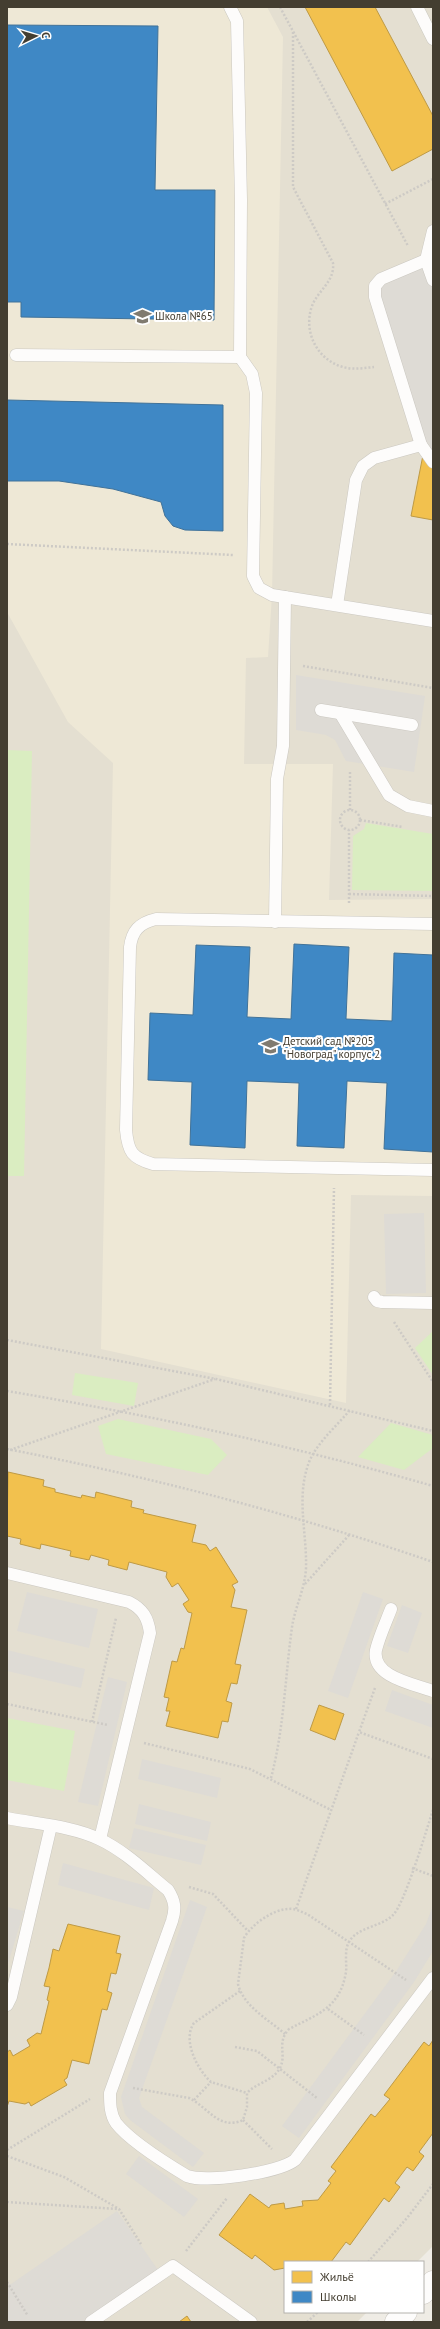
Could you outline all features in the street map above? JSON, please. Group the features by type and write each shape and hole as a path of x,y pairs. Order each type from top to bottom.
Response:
{"street":[{"path":"424,2292 433,2282"},
{"path":"396,2322 405,2313"}],"lane":[{"path":"230,7 238,21 241,200 240,357 252,374 256,393 252,556 253,576 259,588 272,595 433,621"},
{"path":"418,7 433,39"},
{"path":"433,231 422,262 381,279 375,286 375,297 421,445 433,462"},
{"path":"422,262 433,280"},
{"path":"16,355 240,357"},
{"path":"337,605 356,480 363,466 374,458 421,445"},
{"path":"275,922 277,779 283,746 285,597"},
{"path":"321,710 412,725"},
{"path":"340,713 389,795 408,806 433,811"},
{"path":"433,924 156,919 146,922 134,932 130,947 127,1146 133,1155 153,1164 433,1170"},
{"path":"378,1300 433,1304"},
{"path":"7,1573 129,1602 142,1611 146,1617 150,1632 100,1839"},
{"path":"391,1609 376,1650 378,1664 381,1670 384,1673 433,1691"},
{"path":"7,1818 51,1826 100,1839 119,1851 168,1890 175,1904 173,1917 113,2085 110,2102 115,2122 126,2134 187,2176 203,2179 245,2174 287,2166 299,2155 381,2046 427,1991 433,1978"},
{"path":"7,2005 11,1997 51,1826"},
{"path":"91,2322 173,2266 251,2322"}],"path":[{"path":"280,7 386,204 422,262"},
{"path":"293,32 293,187 333,263 334,269 331,278 317,295 311,309 310,325 313,342 320,354 329,361 343,367 351,369 374,367"},
{"path":"386,204 433,179"},
{"path":"7,544 252,556"},
{"path":"283,662 433,688"},
{"path":"349,830 341,824 341,816 344,812 355,811 360,820"},
{"path":"360,820 409,828"},
{"path":"349,830 357,827 360,820"},
{"path":"348,923 349,830"},
{"path":"349,894 433,896"},
{"path":"330,1405 335,1167"},
{"path":"378,1300 433,1382"},
{"path":"7,1340 216,1379 330,1405 433,1431"},
{"path":"8,1450 124,1412 216,1379"},
{"path":"7,1391 124,1412 312,1454 433,1486"},
{"path":"271,1778 280,1740 293,1621 304,1584 306,1551 303,1520 303,1484 312,1454 350,1410"},
{"path":"8,1450 164,1484 303,1520 433,1562"},
{"path":"304,1584 350,1534"},
{"path":"92,1722 121,1600"},
{"path":"296,1909 381,1670"},
{"path":"7,1704 92,1722 125,1734 250,1769 271,1778 331,1810"},
{"path":"359,1732 433,1759"},
{"path":"240,1992 194,2023 190,2028 188,2040 190,2048 211,2082 247,2093 274,2076 280,2068 282,2059 282,2039 289,2029 328,2009 342,1988 349,1942 353,1936 384,1922 394,1914 433,1810"},
{"path":"412,1868 433,1876"},
{"path":"168,1890 190,1887 213,1894 248,1931"},
{"path":"285,2034 247,2002 240,1992 238,1984 241,1949 248,1931 278,1912 288,1908 296,1909 427,1991"},
{"path":"328,2009 381,2046"},
{"path":"235,2047 256,2051 333,2110"},
{"path":"194,2100 211,2082"},
{"path":"7,2150 113,2085 194,2100 208,2114 222,2121 234,2122 243,2120"},
{"path":"243,2120 247,2107 247,2093"},
{"path":"243,2120 287,2166"},
{"path":"7,2156 64,2177 119,2209 141,2244"},
{"path":"174,2267 245,2174"},
{"path":"369,2261 407,2218 433,2184"},
{"path":"7,2202 119,2209"},
{"path":"7,2282 28,2316"},
{"path":"307,2322 317,2313"}],"shaded area":[{"path":"7,7 433,7 433,2246 418,2261 284,2261 284,2313 366,2313 357,2322 7,2322"},
{"path":"7,7 267,7 283,37 272,595 268,657 246,658 244,764 333,764 329,900 433,899 433,1196 351,1195 346,1403 101,1349 113,763 68,722 7,612"},
{"path":"426,260 433,280 433,462 421,445 375,286"},
{"path":"296,675 425,696 414,772 346,761 335,740 326,735 296,730"},
{"path":"424,1213 426,1293 386,1294 384,1214"},
{"path":"27,1592 98,1609 89,1648 17,1631"},
{"path":"363,1592 383,1599 348,1698 328,1691"},
{"path":"402,1605 422,1613 408,1653 387,1646"},
{"path":"7,1650 85,1669 81,1688 7,1671"},
{"path":"108,1677 127,1682 98,1806 78,1802"},
{"path":"392,1690 433,1705 433,1728 385,1711"},
{"path":"142,1759 221,1778 217,1798 138,1779"},
{"path":"139,1804 211,1822 207,1841 135,1824"},
{"path":"134,1828 206,1845 201,1865 129,1848"},
{"path":"63,1863 154,1888 149,1910 58,1885"},
{"path":"190,1900 207,1907 139,2098 142,2107 204,2153 193,2167 130,2120 125,2114 121,2097"},
{"path":"433,1905 433,1951 414,1982 299,2138 282,2126 397,1970 426,1924"},
{"path":"7,1907 24,1911 7,1967"},
{"path":"139,2156 198,2199 184,2217 126,2174"},
{"path":"117,2211 158,2270 82,2322 7,2322 7,2284 11,2284"}],"green space":[{"path":"7,750 32,751 24,1176 7,1176"},
{"path":"366,823 433,834 433,891 352,890 353,836 364,829"},
{"path":"433,1331 433,1375 415,1348"},
{"path":"75,1373 138,1383 134,1406 72,1395"},
{"path":"118,1419 211,1439 227,1455 208,1475 106,1454 98,1426"},
{"path":"391,1423 433,1435 433,1448 404,1470 358,1457"},
{"path":"7,1718 75,1731 64,1791 7,1780"}],"building: Жильё":[{"path":"305,7 375,7 433,116 433,149 392,171"},
{"path":"423,455 433,456 433,520 411,516"},
{"path":"8,1472 44,1480 43,1486 55,1489 55,1492 81,1498 82,1495 95,1498 96,1492 132,1501 131,1507 144,1510 143,1513 196,1525 192,1542 206,1545 210,1551 216,1547 238,1582 232,1585 235,1590 231,1607 247,1610 235,1664 241,1665 237,1684 231,1683 226,1701 232,1703 228,1722 222,1721 218,1738 166,1726 170,1711 166,1711 169,1698 164,1697 172,1661 177,1662 181,1648 184,1649 192,1613 188,1612 183,1604 189,1600 178,1583 172,1587 166,1577 167,1572 129,1562 127,1570 108,1565 109,1560 91,1555 89,1560 70,1556 71,1551 41,1544 40,1549 20,1544 21,1539 7,1536"},
{"path":"319,1705 344,1714 335,1740 310,1730"},
{"path":"68,1924 120,1936 116,1953 121,1954 116,1974 111,1973 107,1991 112,1993 107,2010 102,2009 89,2064 72,2060 67,2078 64,2080 67,2085 31,2106 29,2102 25,2104 9,2101 7,2107 7,2052 10,2050 13,2056 30,2046 27,2040 37,2033 41,2034 49,2001 47,2000 50,1987 44,1986 53,1949 59,1951"},
{"path":"433,2040 433,2133 419,2152 424,2156 413,2171 407,2167 395,2183 400,2187 389,2202 384,2198 350,2245 346,2242 332,2261 284,2261 284,2268 274,2270 255,2255 252,2259 219,2235 250,2194 269,2208 271,2205 284,2203 285,2209 303,2206 302,2201 318,2200 331,2183 328,2181 336,2171 331,2167 371,2114 375,2117 390,2099 384,2095 424,2042 429,2046"},
{"path":"187,2316 191,2322 179,2322"}],"building: Школы":[{"path":"7,25 158,26 155,190 215,190 214,320 21,317 21,302 7,302"},
{"path":"7,400 223,405 223,531 185,530 173,526 165,516 161,502 113,489 59,481 7,481"},
{"path":"294,944 349,947 346,1019 392,1021 394,953 433,955 433,1152 384,1149 387,1083 347,1081 344,1148 297,1146 299,1083 247,1081 245,1148 190,1145 192,1082 148,1080 150,1013 193,1015 196,945 250,947 247,1017 291,1019"}],"place":[{"name":"Школа №65","path":"142,316"},
{"name":"Детский сад №205 \"Новоград\" корпус 2","path":"270,1047"}]}
